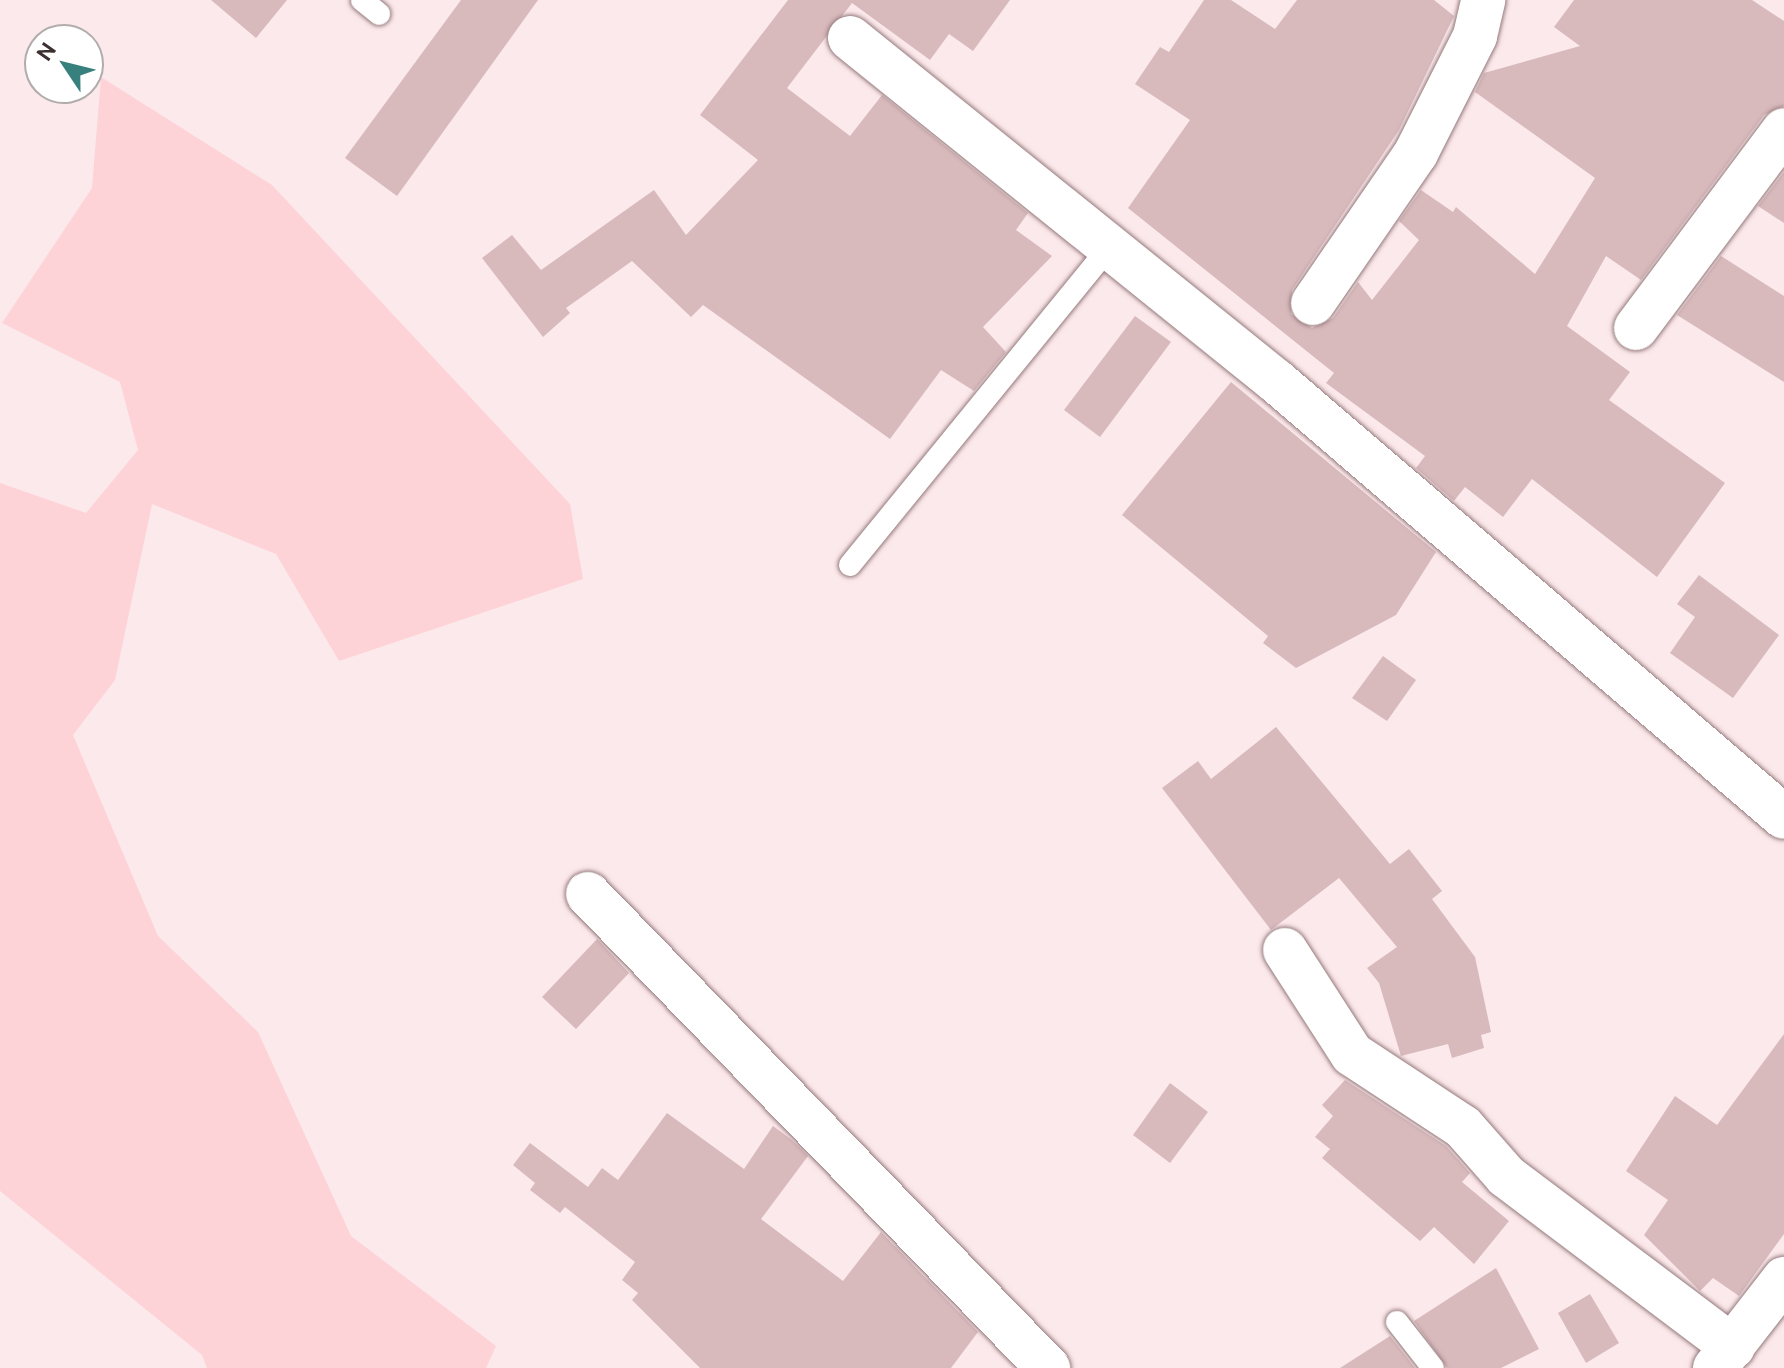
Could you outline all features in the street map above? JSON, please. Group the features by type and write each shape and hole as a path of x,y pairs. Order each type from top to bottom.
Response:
{"street":[{"path":"1313,303 1416,153 1475,36 1483,0"},
{"path":"850,38 1112,244 1784,817"},
{"path":"1636,328 1784,130"},
{"path":"588,894 1048,1368"},
{"path":"1285,950 1352,1054 1463,1127 1506,1176 1724,1358 1784,1279"}],"lane":[{"path":"850,565 1112,244"},
{"path":"1397,1322 1433,1368"}],"shaded area":[{"path":"104,79 272,185 570,504 583,579 339,661 276,554 152,504 115,680 73,735 158,936 258,1032 351,1236 496,1346 486,1368 207,1368 202,1355 0,1191 0,483 86,513 138,450 120,382 2,323 92,188 99,104 104,104"}],"building":[{"path":"211,0 287,0 256,38"},
{"path":"461,0 538,0 397,196 345,158"},
{"path":"788,0 1010,0 973,51 949,34 930,60 852,3 787,88 850,136 882,95 1028,213 1016,230 1052,256 983,327 1006,352 974,391 941,370 890,439 703,305 691,317 632,261 566,308 570,313 543,337 482,258 512,235 541,270 654,190 686,235 758,160 700,115"},
{"path":"1204,0 1231,0 1275,29 1297,0 1434,0 1454,16 1399,130 1292,290 1291,314 1312,328 1333,318 1358,282 1372,300 1419,240 1399,221 1421,190 1453,212 1456,207 1535,274 1595,178 1475,92 1484,73 1580,46 1554,27 1574,0 1752,0 1784,21 1784,106 1764,115 1641,280 1606,256 1567,326 1630,372 1609,400 1725,483 1657,577 1532,479 1503,517 1465,487 1454,501 1416,468 1425,456 1326,383 1334,373 1128,208 1190,120 1135,84 1160,47 1169,52"},
{"path":"1784,172 1784,223 1758,206"},
{"path":"1721,256 1784,296 1784,382 1677,315"},
{"path":"1135,316 1171,342 1100,437 1064,410"},
{"path":"1231,382 1436,552 1396,615 1296,668 1263,643 1268,636 1122,515"},
{"path":"1699,575 1779,635 1733,698 1670,653 1695,617 1677,604"},
{"path":"1383,656 1416,680 1387,721 1352,698"},
{"path":"1276,727 1390,864 1409,849 1442,891 1432,899 1475,957 1491,1032 1481,1035 1484,1048 1452,1058 1448,1044 1401,1056 1379,983 1367,968 1397,947 1339,878 1271,930 1162,788 1198,761 1211,779"},
{"path":"597,939 629,973 576,1029 542,997"},
{"path":"1784,1034 1784,1234 1739,1296 1713,1278 1700,1291 1644,1235 1668,1200 1626,1171 1675,1096 1717,1125"},
{"path":"1345,1080 1446,1146 1470,1173 1462,1182 1509,1221 1474,1264 1434,1227 1420,1241 1322,1158 1330,1149 1315,1137 1333,1116 1322,1105"},
{"path":"1170,1083 1208,1112 1170,1163 1133,1135"},
{"path":"667,1113 744,1169 773,1126 792,1140 808,1156 761,1219 843,1281 881,1232 978,1332 951,1368 700,1368 632,1300 638,1293 622,1280 635,1262 565,1207 560,1213 530,1190 535,1183 513,1165 530,1143 588,1187 602,1168 618,1180"},
{"path":"1496,1268 1539,1349 1501,1368 1447,1368 1414,1321"},
{"path":"1590,1294 1619,1343 1586,1363 1558,1313"},
{"path":"1390,1336 1415,1368 1340,1368"}]}
